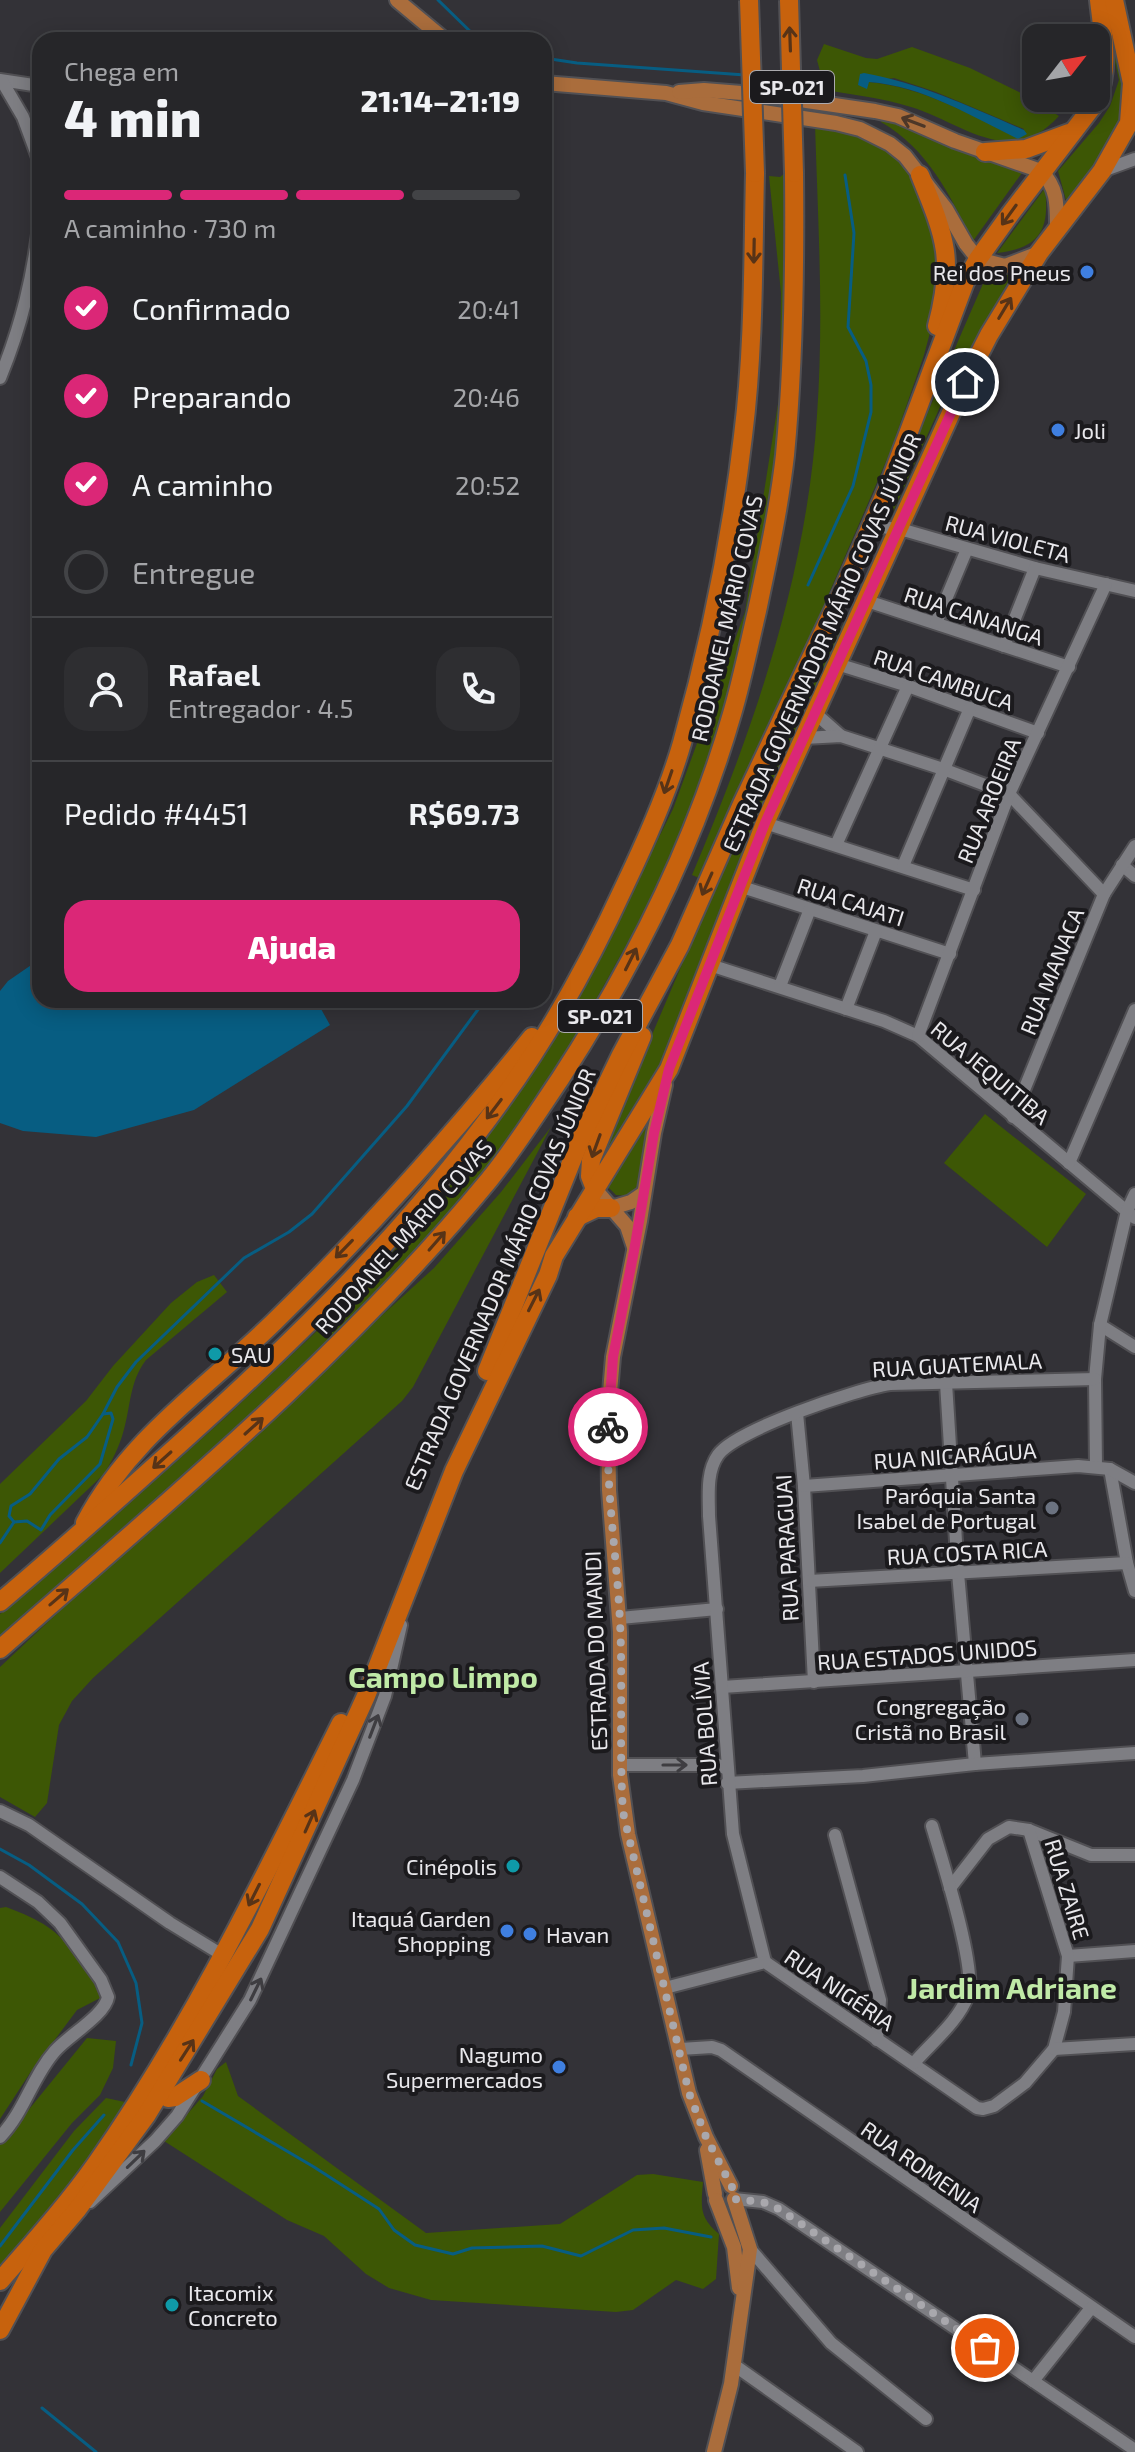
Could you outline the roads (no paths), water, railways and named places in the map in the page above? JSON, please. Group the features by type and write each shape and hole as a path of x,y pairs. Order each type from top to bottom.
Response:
{"highway":[{"name":"RODOANEL MÁRIO COVAS","path":"0,1602 242,1387 321,1311 384,1244 505,1095 533,1054 579,979 653,824 681,746 711,626 744,433 749,379 755,173 749,0"},
{"name":"RODOANEL MÁRIO COVAS","path":"0,1649 255,1425 337,1348 431,1248 516,1145 599,1017 632,958 683,852 716,767 733,712 774,536 785,457 795,290 789,0"},
{"name":"ESTRADA GOVERNADOR MÁRIO COVAS JÚNIOR","path":"0,2281 96,2163 162,2060 224,1956 357,1691 408,1552 489,1366 581,1138 680,945 871,525 965,282 1041,171 1088,115 1103,86 1106,66 1099,0"},
{"name":"ESTRADA GOVERNADOR MÁRIO COVAS JÚNIOR","path":"0,2330 43,2250 77,2210 161,2091 225,1991 282,1884 366,1696 454,1471 548,1275 554,1256 669,1069 765,823 965,382 989,335 1039,253 1102,171 1129,123 1132,60 1114,0"},
{"path":"985,152 1026,149 1075,130"},
{"path":"920,175 938,216 948,262 945,297 920,403"},
{"path":"595,1189 590,1176 593,1154 680,945"},
{"path":"79,1535 99,1496 128,1457 277,1319 384,1209 491,1088 579,979"},
{"path":"577,1217 596,1208 611,1208"},
{"path":"162,2060 157,2082 168,2098 175,2097 201,2080"}],"main road":[{"path":"397,0 435,32"},
{"path":"552,83 666,93 703,103 860,129 890,144 905,156 946,209 978,259 1005,266 1039,253"},
{"path":"666,93 704,90 766,95 898,116 1041,171 1049,179 1056,196 1057,229"},
{"name":"ESTRADA DO MANDI","path":"669,1069 654,1133 613,1357 608,1416 609,1490 620,1618 623,1812 689,2093 732,2192 750,2249 734,2365 714,2452"},
{"path":"595,1189 627,1226 634,1251"},
{"path":"611,1208 631,1202 644,1193"},
{"name":"ESTRADA DO MANDI","path":"706,2137 716,2197 736,2258 741,2321"},
{"path":"716,2197 719,2186 725,2184 732,2192"}],"street":[{"path":"1,81 32,85"},
{"path":"1,81 32,140"},
{"path":"552,89 581,84"},
{"path":"1102,171 1135,159"},
{"path":"0,378 32,280"},
{"name":"RUA VIOLETA","path":"871,525 1135,591"},
{"path":"936,623 967,549"},
{"path":"1004,646 1035,568"},
{"name":"RUA AROEIRA","path":"918,1036 1009,794 1106,584"},
{"name":"RUA CANANGA","path":"867,601 1069,667"},
{"name":"RUA CAMBUCA","path":"837,664 905,692 970,708 1038,733"},
{"path":"836,845 905,692"},
{"path":"903,866 970,708"},
{"path":"815,713 841,736"},
{"path":"804,738 841,736 1009,794 1104,894"},
{"path":"765,823 974,890"},
{"name":"RUA MANACA","path":"1013,1117 1104,894 1135,846"},
{"path":"1122,865 1135,876"},
{"name":"RUA CAJATI","path":"739,886 810,909 874,937 950,954"},
{"path":"780,986 810,909"},
{"path":"846,1009 874,937"},
{"name":"RUA JEQUITIBA","path":"710,965 780,986 918,1036 1131,1214"},
{"path":"1069,1163 1135,1010"},
{"path":"1135,1194 1100,1325 1095,1379 1103,1468 1135,1591"},
{"path":"1100,1325 1135,1347"},
{"name":"RUA GUATEMALA","path":"709,1480 713,1464 734,1441 797,1413 869,1387 1095,1379"},
{"path":"946,1383 958,1573 975,1764"},
{"name":"RUA PARAGUAI","path":"797,1413 814,1682"},
{"path":"1103,1468 1135,1483"},
{"name":"RUA NICARÁGUA","path":"804,1486 952,1474 1103,1468"},
{"name":"RUA BOLÍVIA","path":"709,1480 727,1783 738,1858 765,1962"},
{"path":"77,2210 96,2198 177,2116 250,2000 353,1780 385,1696 420,1554"},
{"name":"RUA COSTA RICA","path":"809,1581 1127,1563"},
{"path":"620,1618 717,1609"},
{"name":"RUA ESTADOS UNIDOS","path":"722,1687 1135,1660"},
{"path":"727,1783 863,1776 975,1764 1135,1753"},
{"path":"621,1765 718,1765 727,1769"},
{"path":"0,1811 29,1825 170,1923 224,1956"},
{"path":"914,2063 960,2010 969,1988 950,1888 932,1826"},
{"path":"950,1888 995,1833 1009,1827 1029,1830 1091,1855 1135,1855"},
{"name":"RUA ZAIRE","path":"977,2108 988,2108 1025,2083 1054,2049 1065,2002 1068,1956 1029,1830"},
{"path":"835,1835 880,2000 877,2040"},
{"path":"0,1877 38,1902 60,1923 101,1980 108,1997 103,2010 55,2050 20,2114 0,2137"},
{"path":"1068,1956 1135,1951"},
{"name":"RUA NIGÉRIA","path":"665,1988 765,1962 977,2108"},
{"path":"1054,2049 1135,2044"},
{"name":"RUA ROMENIA","path":"680,2049 712,2047 721,2050 1135,2337"},
{"path":"732,2192 779,2209 1135,2450"},
{"path":"750,2249 831,2343 926,2419"},
{"path":"1033,2381 1091,2308"},
{"path":"734,2365 857,2452"}],"water":[{"path":"860,74 945,97 1024,130 1027,134 1018,139 946,103 908,89 869,82 867,89 858,85"},
{"path":"32,964 32,1008 320,1008 330,1025 194,1110 96,1137 23,1131 0,1123 0,991 8,981"}],"waterway":[{"path":"438,0 471,32"},
{"path":"552,59 745,75"},
{"path":"760,77 780,78"},
{"path":"808,585 853,486 871,412 871,385 866,361 848,327 854,233 845,175"},
{"path":"0,1543 14,1522 9,1516 11,1506 30,1494 59,1459 87,1437 136,1362 244,1258 289,1232 312,1214 407,1106 479,1008"},
{"path":"14,1522 27,1521 41,1530 50,1515 100,1464 113,1419 111,1413 103,1414"},
{"path":"0,1849 29,1865 82,1904 118,1942 136,1983 142,2023 131,2065"},
{"path":"202,2101 379,2209 394,2230 415,2245 453,2254 472,2248 542,2246 581,2256 633,2230 664,2228 711,2237"},
{"path":"0,2246 73,2150 104,2115"},
{"path":"42,2408 96,2452"}],"place":[{"name":"Rei dos Pneus","path":"1087,272"},
{"name":"Joli","path":"1058,430"},
{"name":"SAU","path":"215,1354"},
{"name":"Paróquia Santa Isabel de Portugal","path":"1052,1508"},
{"name":"Congregação Cristã no Brasil","path":"1022,1719"},
{"name":"Cinépolis","path":"513,1866"},
{"name":"Itaquá Garden Shopping","path":"507,1931"},
{"name":"Havan","path":"530,1934"},
{"name":"Nagumo Supermercados","path":"559,2067"},
{"name":"Itacomix Concreto","path":"172,2305"}],"district":[{"name":"Campo Limpo","path":"443,1676"},
{"name":"Jardim Adriane","path":"1012,1987"}]}
